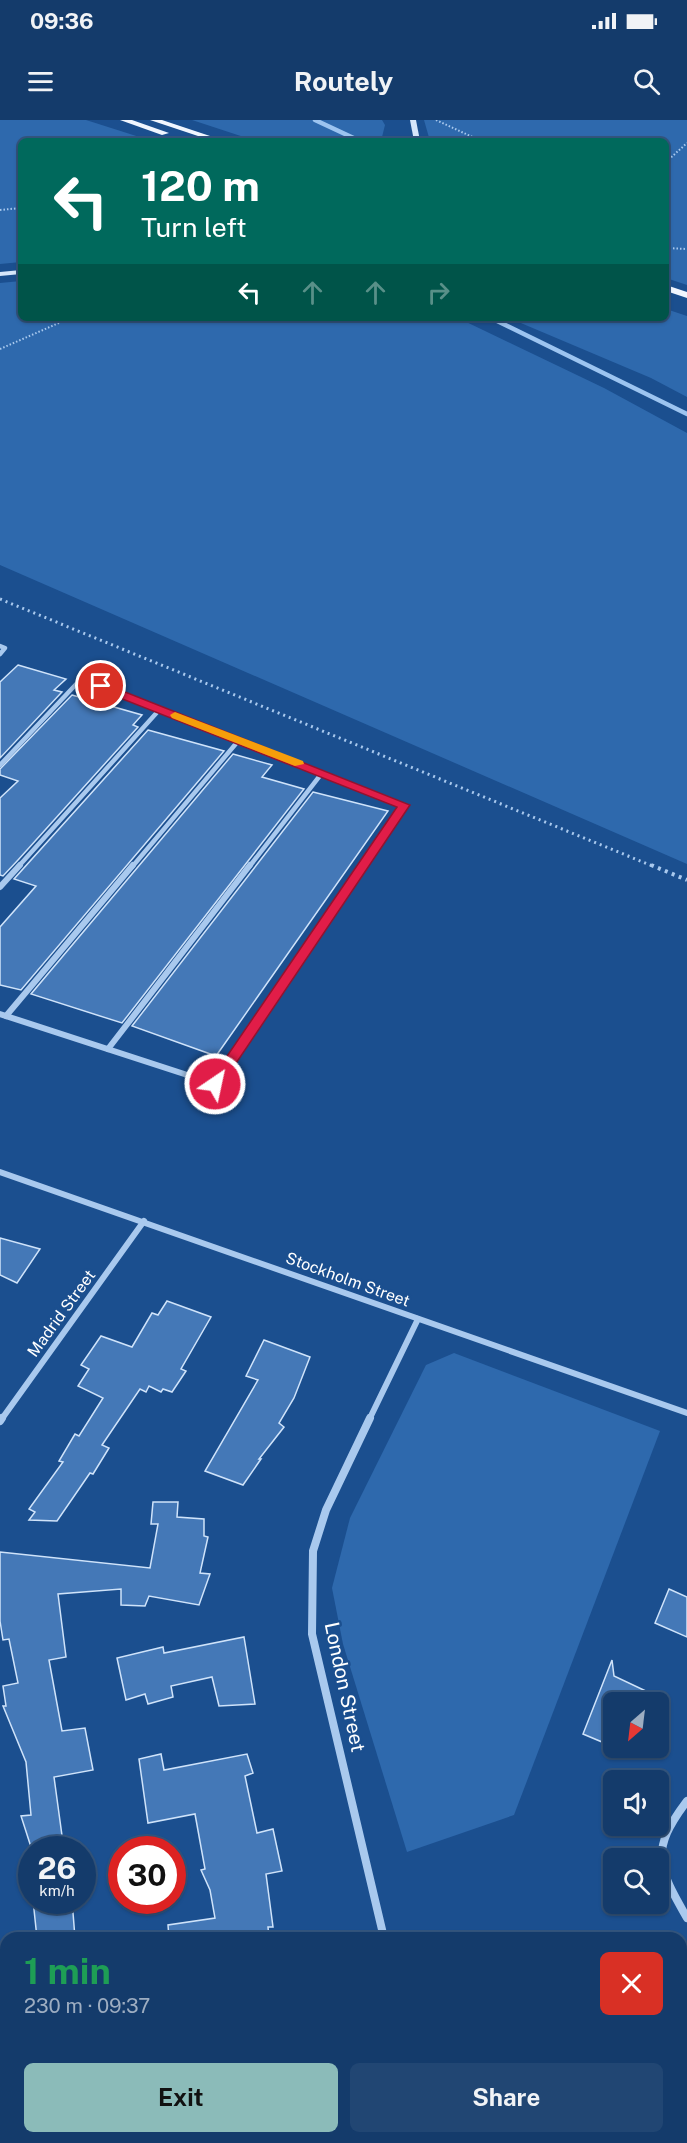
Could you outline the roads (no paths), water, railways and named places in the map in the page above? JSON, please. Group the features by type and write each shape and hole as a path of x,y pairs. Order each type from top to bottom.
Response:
{"main road":[{"path":"124,120 181,138"},
{"path":"154,120 212,138"},
{"path":"413,120 416,138"},
{"path":"0,274 18,272"},
{"path":"669,289 687,295"},
{"path":"669,297 687,303"}],"street":[{"path":"0,646 5,648 0,654"},
{"path":"0,765 81,678 239,740 322,773 404,805 215,1084 3,1015 239,740"},
{"path":"0,887 160,709"},
{"path":"108,1049 322,773"},
{"name":"Stockholm Street","path":"0,1172 687,1413"},
{"name":"Madrid Street","path":"0,1421 144,1221"},
{"name":"London Street","path":"383,1932 312,1634 313,1551 326,1510 418,1319"},
{"path":"687,1801 667,1830 659,1852 664,1878 687,1917"}],"waterway":[{"path":"315,120 354,138"},
{"path":"497,321 687,414"}]}
